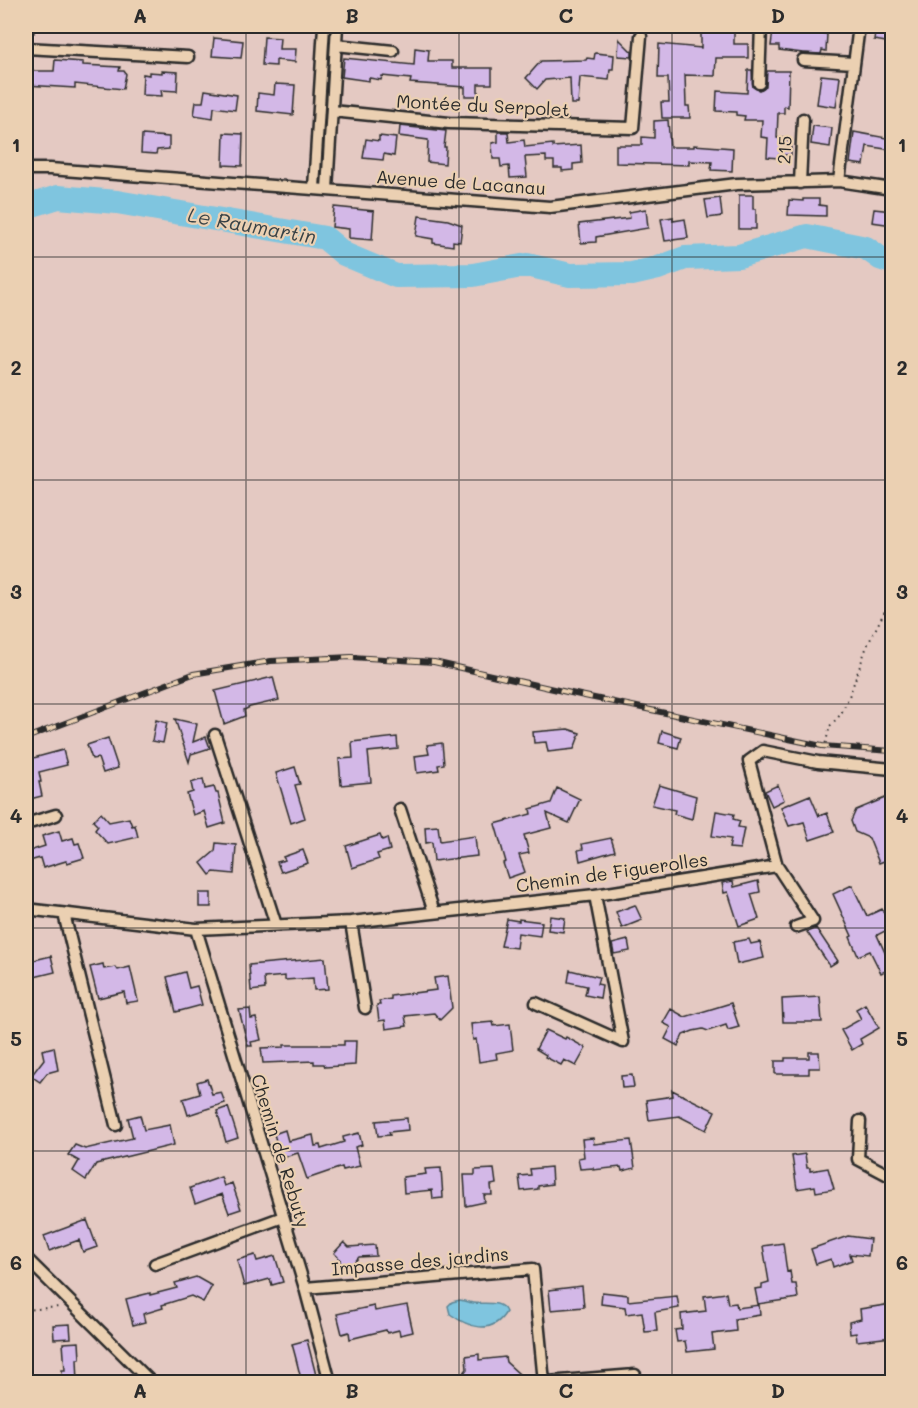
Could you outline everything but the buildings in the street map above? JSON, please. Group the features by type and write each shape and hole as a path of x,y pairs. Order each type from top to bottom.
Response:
{"street":[{"path":"314,188 324,26"},
{"path":"327,189 337,26"},
{"path":"759,83 761,26"},
{"path":"839,181 859,26"},
{"name":"Montée du Serpolet","path":"332,111 449,123 633,128 640,36"},
{"path":"336,45 393,51"},
{"path":"26,48 188,57"},
{"path":"803,60 854,63"},
{"name":"215","path":"800,183 803,119"},
{"name":"Avenue de Lacanau","path":"26,170 50,169 550,207 737,184 839,181 892,189"},
{"path":"215,735 276,925"},
{"path":"796,927 813,921 777,866 749,761 764,751 822,763 892,771"},
{"path":"400,809 434,912"},
{"path":"26,824 56,815"},
{"name":"Chemin de Figuerolles","path":"26,909 196,929 351,921 595,895 777,866"},
{"path":"536,1003 623,1042 595,895"},
{"path":"64,914 116,1125"},
{"path":"351,921 365,1008"},
{"name":"Chemin de Rebuty","path":"196,929 305,1288 330,1383"},
{"path":"860,1121 858,1160 892,1178"},
{"path":"155,1264 283,1217"},
{"path":"26,1258 151,1383"},
{"name":"Impasse des jardins","path":"305,1288 533,1269 546,1383 635,1375"}],"path":[{"path":"822,763 830,726 841,714 867,646 892,597"},
{"path":"26,1310 74,1306"}],"water":[{"path":"460,1300 497,1304 506,1312 494,1324 479,1327 464,1323 450,1314 448,1306"}],"waterway":[{"name":"Le Raumartin","path":"26,207 58,197 117,202 325,238 344,254 396,276 473,275 527,265 570,275 632,274 685,258 739,256 807,236 866,248 880,258 892,262"}],"railway":[{"path":"26,738 193,674 271,661 351,657 434,662 822,746 892,751"}]}
